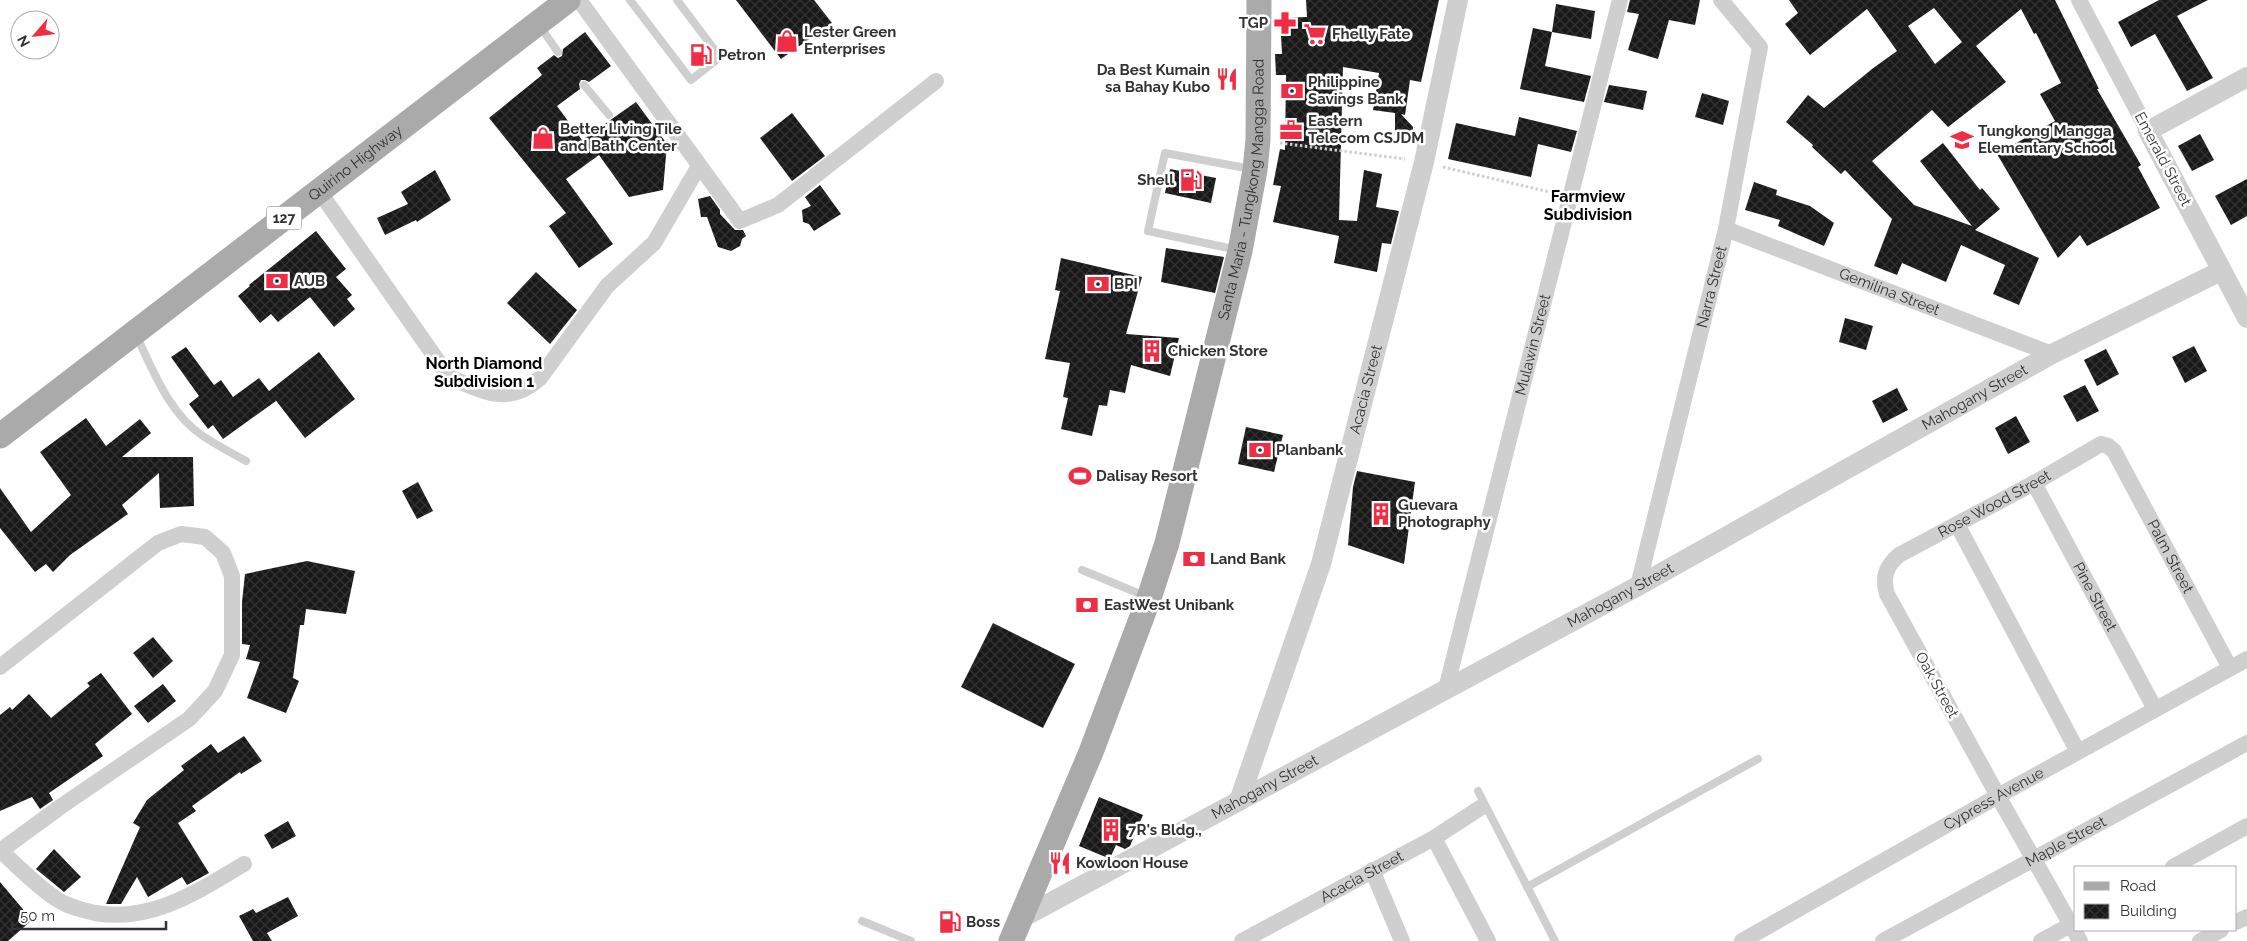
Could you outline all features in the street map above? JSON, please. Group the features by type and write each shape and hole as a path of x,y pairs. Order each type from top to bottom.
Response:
{"main road":[{"name":"Quirino Highway","path":"0,436 568,0"},
{"name":"Santa Maria - Tungkong Mangga Road","path":"1016,930 1091,752 1168,543 1240,251 1255,170 1258,140 1259,0"}],"street":[{"path":"579,0 740,221 778,205 936,81"},
{"name":"Acacia Street","path":"1240,801 1321,564 1424,162 1458,0"},
{"name":"Mulawin Street","path":"1446,689 1620,0"},
{"name":"Narra Street","path":"1638,586 1726,229 1760,47 1722,0"},
{"name":"Emerald Street","path":"2079,0 2247,318"},
{"path":"2148,131 2247,77"},
{"path":"319,191 449,377 482,390 508,395 525,389 540,378 607,286 654,243 699,166"},
{"name":"Gemilina Street","path":"1726,229 2052,354"},
{"name":"Mahogany Street","path":"1016,930 1240,801 1638,586 2052,354 2221,271"},
{"name":"Rose Wood Street","path":"1885,572 1890,562 1899,555 2034,483 2101,444 2108,446"},
{"name":"Palm Street","path":"2108,446 2114,451 2230,668"},
{"name":"Pine Street","path":"2034,483 2155,709"},
{"path":"1957,524 2078,752"},
{"path":"0,667 158,543 181,534 205,537 223,553 232,576 232,655 215,691 188,719 0,851 58,900 80,910 111,916 135,915 160,908 188,897 244,864"},
{"name":"Oak Street","path":"1885,572 1884,583 1888,594 1998,796"},
{"name":"Cypress Avenue","path":"1742,941 1998,796 2247,659"},
{"name":"Maple Street","path":"1883,941 2247,743"},
{"path":"1998,796 2073,923 2041,941"},
{"name":"Acacia Street","path":"1242,941 1434,838 1480,808"},
{"path":"2175,866 2247,826"},
{"path":"1434,838 1488,941"},
{"path":"1372,870 1402,941"},
{"path":"2200,941 2220,931"}],"lane":[{"path":"630,0 691,80 720,57 677,0"},
{"path":"538,23 558,52"},
{"path":"584,85 609,115"},
{"path":"1240,251 1148,231 1165,153 1255,170"},
{"path":"135,333 168,399 183,417 201,436 246,461"},
{"path":"1082,570 1149,598"},
{"path":"1526,887 1758,759"},
{"path":"1478,791 1555,941"},
{"path":"862,921 911,941"}],"path":[{"path":"1258,140 1424,162 1569,197"}],"building":[{"name":"Lester Green Enterprises","path":"736,0 814,0 832,23 781,59"},
{"path":"1306,0 1439,0 1421,82 1410,80 1405,115 1401,114 1413,127 1413,133 1409,138 1400,139 1395,134 1395,113 1373,110 1379,73 1343,67 1339,220 1357,221 1364,170 1382,174 1376,207 1399,211 1391,244 1382,243 1377,272 1334,263 1339,236 1273,222 1281,186 1273,185 1280,149 1285,150 1286,75 1276,75 1275,54 1282,54 1280,18 1307,17"},
{"path":"1630,0 1700,0 1695,25 1669,20 1658,59 1628,50 1639,14 1627,12"},
{"name":"Tungkong Mangga Elementary School","path":"1789,0 2055,0 2099,89 2097,89 2141,165 2138,167 2160,208 2087,246 2080,235 2058,258 1997,154 2055,121 2040,94 2061,83 2036,33 2034,34 2021,9 1976,46 2006,82 1948,127 1932,110 1872,161 1914,205 1972,226 1920,161 1943,143 1980,190 1982,188 2000,209 1975,230 2039,258 2019,305 1993,294 2005,265 1961,245 1946,282 1902,263 1897,275 1874,266 1892,219 1845,170 1841,174 1812,147 1813,145 1786,122 1808,95 1824,108 1897,51 1867,9 1810,55 1785,24 1798,13","holes":["1934,8 1962,42 1935,64 1908,26"]},
{"path":"2159,0 2208,0 2177,16 2213,78 2187,91 2155,34 2131,47 2118,22"},
{"path":"1556,4 1595,11 1591,39 1552,32"},
{"path":"1533,28 1552,32 1545,66 1591,76 1584,102 1520,89"},
{"path":"585,32 611,66 589,82 581,80 579,84 580,89 557,106 582,140 636,102 667,144 663,190 629,197 599,155 566,179 613,244 579,268 549,226 566,213 489,118 542,75 537,68 554,55 558,58 562,56 563,49"},
{"path":"1609,85 1647,91 1643,110 1604,102"},
{"path":"1702,93 1729,101 1723,125 1695,117"},
{"path":"792,113 825,156 792,181 760,138"},
{"path":"1519,117 1577,131 1571,152 1538,144 1531,177 1448,159 1456,123 1515,136"},
{"path":"2200,134 2214,160 2192,171 2178,146"},
{"path":"1170,169 1216,178 1211,203 1165,193"},
{"path":"435,170 451,200 417,222 416,220 385,235 377,218 408,204 401,192"},
{"path":"2247,179 2247,216 2231,225 2215,196"},
{"path":"1754,182 1777,190 1776,195 1810,206 1834,223 1824,246 1778,226 1780,220 1745,210"},
{"path":"820,185 841,214 814,231 809,224 803,222 802,210 811,206 805,197"},
{"path":"710,196 720,210 720,214 735,230 743,230 746,236 742,239 740,246 731,251 718,247 707,217 701,217 698,199"},
{"path":"316,231 346,269 336,277 352,295 347,299 355,309 334,327 310,297 278,322 271,314 260,323 238,296"},
{"path":"1166,248 1224,257 1215,293 1161,282"},
{"path":"1061,258 1142,277 1126,334 1179,338 1170,376 1131,365 1125,393 1110,390 1107,406 1099,405 1092,436 1061,429 1068,398 1063,397 1070,363 1045,359 1060,291 1055,290"},
{"path":"536,272 577,310 550,344 507,303"},
{"path":"1845,318 1873,326 1866,350 1839,342"},
{"path":"2194,346 2207,371 2185,383 2172,357"},
{"path":"186,347 214,385 221,380 233,397 259,378 269,391 319,352 355,399 305,438 274,398 276,401 223,439 213,425 208,429 189,404 199,396 171,357"},
{"path":"2106,349 2119,374 2097,386 2084,360"},
{"path":"2085,385 2099,411 2077,422 2063,396"},
{"path":"1897,388 1908,410 1883,423 1872,401"},
{"path":"2016,416 2030,442 2008,454 1995,428"},
{"path":"86,418 106,446 140,419 151,433 122,457 193,457 194,506 160,508 159,473 122,505 128,514 70,555 53,572 46,564 35,572 0,528 0,488 31,532 71,495 40,452"},
{"name":"Planbank","path":"1246,427 1283,435 1274,472 1238,464"},
{"name":"Guevara Photography","path":"1357,471 1415,482 1404,564 1348,545 1353,487"},
{"path":"418,482 433,511 417,519 402,491"},
{"path":"307,561 355,571 346,614 306,609 304,625 300,625 293,678 299,681 286,713 247,698 260,662 246,659 250,645 242,644 242,602 245,574"},
{"path":"993,623 1075,664 1043,728 961,687"},
{"path":"153,637 173,661 153,678 133,653"},
{"path":"101,673 132,714 95,744 103,756 49,793 53,800 40,809 32,797 0,811 0,715 10,707 12,710 29,694 51,718 90,686 87,683"},
{"path":"163,684 176,701 148,723 134,706"},
{"path":"244,736 262,761 241,774 240,772 192,806 196,811 178,823 209,873 187,885 182,877 148,897 137,877 121,904 106,904 140,827 133,823 147,800 184,770 181,766 211,744 218,753"},
{"name":"7R's Bldg.,","path":"1099,797 1143,815 1130,846 1125,849 1116,845 1111,856 1108,858 1079,846"},
{"path":"288,821 296,836 272,849 264,835"},
{"path":"54,849 81,877 64,892 36,869"},
{"path":"0,882 32,920 8,941 0,941"},
{"path":"288,897 298,916 267,933 272,941 253,941 239,916 253,909 256,913"}],"place":[{"name":"TGP","path":"1285,23"},
{"name":"Fhelly Fate","path":"1315,34"},
{"name":"Lester Green Enterprises","path":"787,41"},
{"name":"Petron","path":"701,55"},
{"name":"Da Best Kumain sa Bahay Kubo","path":"1227,79"},
{"name":"Philippine Savings Bank","path":"1292,91"},
{"name":"Eastern Telecom CSJDM","path":"1291,130"},
{"name":"Better Living Tile and Bath Center","path":"543,138"},
{"name":"Tungkong Mangga Elementary School","path":"1962,140"},
{"name":"Shell","path":"1191,180"},
{"name":"AUB","path":"277,281"},
{"name":"BPI","path":"1098,284"},
{"name":"Chicken Store","path":"1152,351"},
{"name":"Planbank","path":"1260,450"},
{"name":"Dalisay Resort","path":"1080,476"},
{"name":"Guevara Photography","path":"1381,514"},
{"name":"Land Bank","path":"1194,559"},
{"name":"EastWest Unibank","path":"1087,605"},
{"name":"7R's Bldg.,","path":"1111,830"},
{"name":"Kowloon House","path":"1060,863"},
{"name":"Boss","path":"950,922"}],"district":[{"name":"Farmview Subdivision","path":"1588,205"},
{"name":"North Diamond Subdivision 1","path":"484,372"}]}
